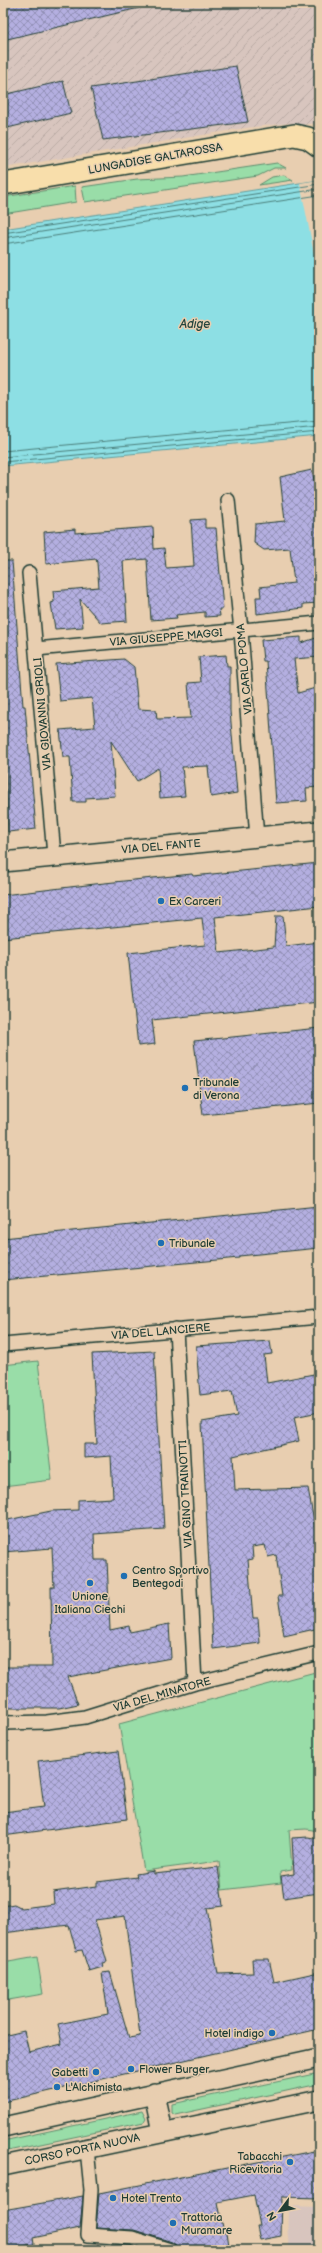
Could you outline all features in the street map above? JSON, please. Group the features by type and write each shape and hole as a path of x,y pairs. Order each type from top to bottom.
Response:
{"main road":[{"name":"LUNGADIGE GALTAROSSA","path":"3,184 269,138 294,135 316,142"}],"street":[{"name":"VIA CARLO POMA","path":"228,500 241,631 257,838"},
{"name":"VIA GIOVANNI GRIOLI","path":"29,573 54,855"},
{"name":"VIA GIUSEPPE MAGGI","path":"36,649 319,623"},
{"name":"VIA DEL FANTE","path":"3,862 54,855 257,838 319,831"},
{"name":"VIA DEL LANCIERE","path":"3,1345 319,1317"},
{"name":"VIA GINO TRAINOTTI","path":"176,1329 195,1683"},
{"name":"VIA DEL MINATORE","path":"3,1723 46,1722 85,1717 195,1683 319,1653"},
{"path":"3,2127 319,2058"},
{"path":"154,2093 162,2132"},
{"name":"CORSO PORTA NUOVA","path":"3,2166 319,2100"},
{"path":"86,2149 91,2189 88,2235 132,2238 170,2250"}],"shaded area":[{"path":"3,3 319,3 319,123 300,125 290,123 245,128 3,168"},
{"path":"289,2206 319,2207 319,2250 288,2250"}],"green space":[{"path":"277,163 286,168 274,168 258,176 85,202 82,187 137,179 183,177"},
{"path":"284,175 293,180 259,185 272,177"},
{"path":"75,186 76,202 3,214 3,197"},
{"path":"38,1361 52,1480 3,1486 3,1365"},
{"path":"319,1671 319,1831 306,1829 289,1830 292,1870 280,1872 281,1883 222,1890 219,1861 144,1871 119,1724"},
{"path":"37,1957 43,1994 3,2001 3,1963"},
{"path":"319,2073 319,2084 175,2115 172,2113 172,2104"},
{"path":"142,2111 146,2119 144,2122 3,2152 3,2141"}],"water":[{"name":"Adige","path":"319,180 319,436 3,466 3,229"}],"pier":[{"path":"319,180 319,279 300,183"}],"building":[{"path":"3,3 138,3 139,8 3,40"},
{"path":"236,66 248,122 103,140 91,88"},
{"path":"63,81 71,113 3,129 3,95"},
{"path":"312,470 319,505 319,526 316,526 319,552 319,603 303,604 303,608 257,614 256,597 261,597 260,587 294,583 290,548 264,550 254,543 255,524 285,521 280,477"},
{"path":"205,519 205,528 216,528 223,609 219,609 220,616 205,617 205,612 176,615 177,618 151,620 147,559 123,561 127,621 101,623 80,599 83,627 55,629 51,603 54,602 53,591 99,587 97,563 96,559 46,564 44,532 75,529 75,533 153,527 154,549 164,548 166,568 194,566 191,520"},
{"path":"3,561 12,561 23,706 25,706 36,829 8,832 6,766 3,767"},
{"path":"301,637 301,643 319,637 319,657 294,659 298,693 319,687 319,787 306,788 307,801 276,803 266,661 263,661 261,640"},
{"path":"226,655 227,666 230,666 230,711 237,793 211,797 208,766 182,767 185,796 160,798 158,768 137,781 111,741 115,796 86,798 86,802 73,802 70,757 63,757 60,730 95,727 92,698 60,701 56,664 124,659 134,667 138,709 156,710 157,719 191,718 188,683 201,682 199,657"},
{"path":"319,863 319,906 215,917 219,953 274,947 276,916 283,916 286,946 319,942 319,1002 152,1020 155,1044 138,1046 128,953 205,945 202,918 3,938 3,895 192,874 193,876"},
{"path":"319,1028 319,1103 203,1115 194,1041"},
{"name":"Tribunale","path":"319,1206 319,1248 239,1256 239,1258 3,1280 3,1238"},
{"path":"270,1341 272,1354 264,1355 267,1383 319,1373 319,1412 294,1417 299,1441 233,1456 235,1490 308,1488 315,1528 319,1528 319,1575 316,1576 319,1590 319,1628 284,1636 278,1596 282,1596 276,1555 268,1557 265,1545 252,1547 253,1559 248,1560 253,1618 258,1618 260,1643 213,1649 202,1422 237,1416 232,1391 200,1395 196,1346"},
{"path":"154,1351 164,1529 94,1534 95,1560 107,1560 110,1630 129,1626 130,1632 169,1624 171,1658 68,1677 78,1704 59,1708 3,1708 3,1667 52,1667 51,1587 54,1587 52,1548 3,1552 3,1521 51,1511 78,1510 78,1500 113,1498 111,1456 84,1458 84,1444 97,1444 92,1354"},
{"path":"118,1751 127,1819 3,1836 3,1812 44,1807 38,1761"},
{"path":"308,1837 319,1839 319,1893 284,1898 281,1876 294,1874 292,1838"},
{"path":"218,1867 223,1906 207,1908 218,1974 253,1973 252,1959 269,1959 274,1982 319,1972 319,2029 3,2102 3,2036 24,2031 29,2052 62,2044 58,2024 108,2014 102,1973 110,1972 129,2038 140,2036 125,1916 95,1920 107,1962 102,1963 103,1967 89,1971 82,1950 76,1951 69,1925 3,1933 3,1906 14,1904 22,1908 54,1904 53,1892 97,1886 97,1882 137,1877 136,1874 154,1871 154,1874"},
{"path":"319,2150 319,2198 282,2197 281,2236 260,2240 257,2226 260,2226 254,2195 218,2202 224,2233 227,2232 229,2246 201,2250 178,2250 172,2242 134,2230 96,2228 99,2193"},
{"path":"83,2196 80,2228 33,2238 34,2244 3,2249 3,2210"}],"place":[{"name":"Ex Carceri","path":"161,901"},
{"name":"Tribunale di Verona","path":"185,1088"},
{"name":"Tribunale","path":"161,1243"},
{"name":"Centro Sportivo Bentegodi","path":"124,1576"},
{"name":"Unione Italiana Ciechi","path":"90,1583"},
{"name":"Hotel indigo","path":"272,2033"},
{"name":"Flower Burger","path":"131,2069"},
{"name":"Gabetti","path":"96,2072"},
{"name":"L'Alchimista","path":"57,2087"},
{"name":"Tabacchi Ricevitoria","path":"290,2162"},
{"name":"Hotel Trento","path":"113,2198"},
{"name":"Trattoria Muramare","path":"173,2223"}]}
